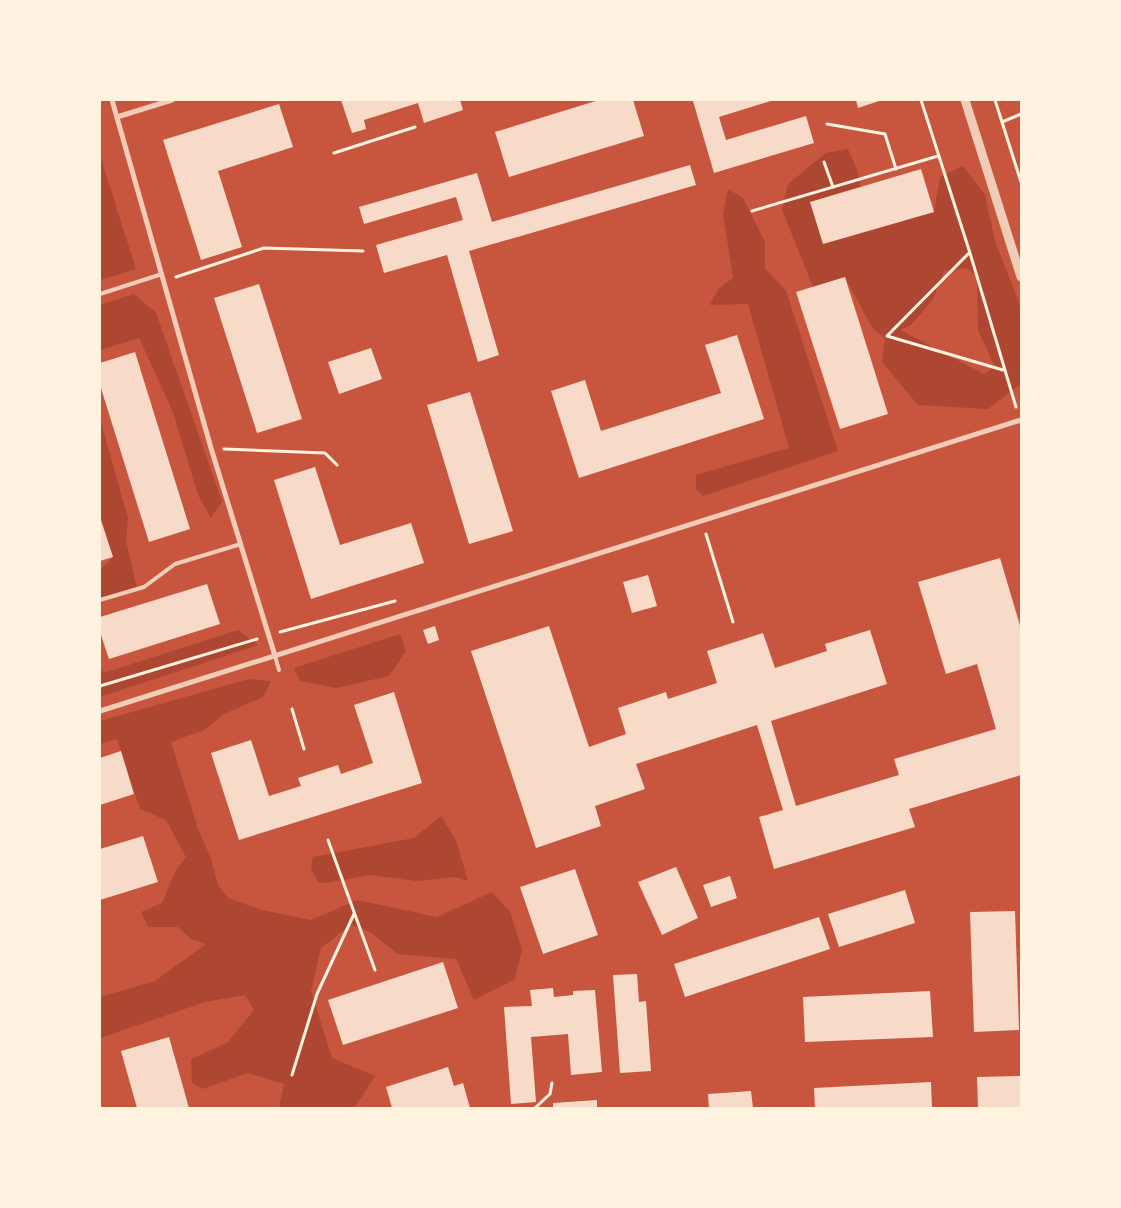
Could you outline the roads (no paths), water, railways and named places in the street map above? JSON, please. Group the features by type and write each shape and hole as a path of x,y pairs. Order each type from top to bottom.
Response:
{"street":[{"path":"112,100 211,448 275,656"},
{"path":"117,117 172,100"},
{"path":"965,100 1021,276"},
{"path":"100,711 1020,421"}],"lane":[{"path":"100,294 162,274"},
{"path":"100,600 144,587 175,564 241,544"},
{"path":"275,656 279,670"}]}
